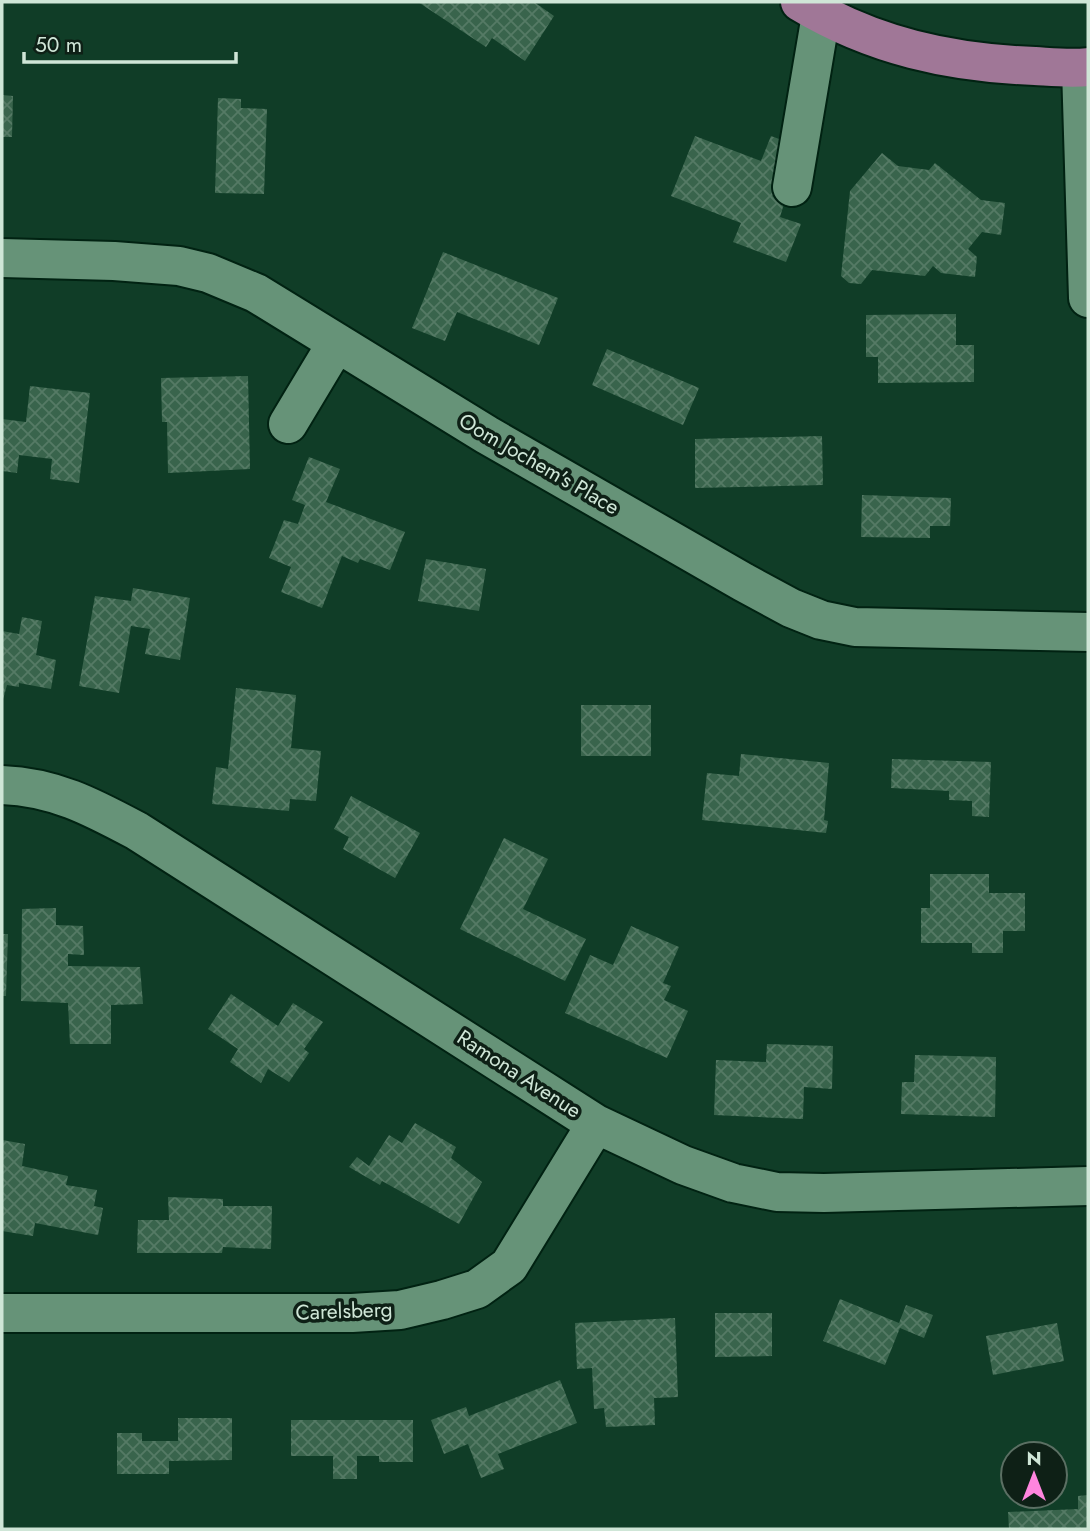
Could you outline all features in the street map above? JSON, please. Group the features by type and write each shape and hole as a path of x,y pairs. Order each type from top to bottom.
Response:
{"main road":[{"path":"819,9 867,35 927,55 1009,65 1085,67"}],"street":[{"path":"792,187 819,9"},
{"path":"1085,67 1088,298"},
{"name":"Oom Jochem's Place","path":"2,258 155,263 208,273 256,293 487,435 731,576 791,608 821,620 855,627 1088,632"},
{"path":"288,424 336,344"},
{"name":"Ramona Avenue","path":"2,785 27,786 82,802 137,831 596,1124 683,1165 733,1183 777,1192 1088,1186"},
{"name":"Carelsberg","path":"2,1313 352,1313 400,1310 477,1289 509,1266 596,1124"}],"building":[{"path":"418,2 534,2 554,16 525,61 492,38 486,47"},
{"path":"2,95 13,96 12,137 2,137"},
{"path":"218,98 241,99 241,108 267,109 264,194 215,193"},
{"path":"695,136 761,161 771,136 801,147 780,217 801,224 786,262 733,242 741,223 671,196"},
{"path":"882,153 898,166 929,170 935,163 981,200 1005,203 1001,235 982,232 968,249 977,257 975,277 941,273 933,266 925,276 872,270 861,284 849,283 841,276 850,191"},
{"path":"443,252 558,298 539,345 457,312 445,341 412,328"},
{"path":"956,314 956,345 974,345 974,382 878,383 878,357 866,357 866,315"},
{"path":"607,349 699,388 683,425 592,385"},
{"path":"248,376 250,469 168,473 167,422 162,422 161,378"},
{"path":"30,386 90,393 79,483 50,479 52,459 19,455 17,473 2,471 2,419 26,422"},
{"path":"822,436 823,485 695,488 695,439"},
{"path":"309,457 340,469 326,502 405,532 390,570 360,559 358,563 342,556 322,608 281,592 291,567 269,558 284,520 298,524 305,505 292,500"},
{"path":"862,495 951,498 950,526 930,526 930,538 861,537"},
{"path":"426,559 486,569 479,611 418,601"},
{"path":"133,588 190,598 180,660 145,654 150,629 131,626 119,693 79,686 95,596 131,601"},
{"path":"22,617 42,621 36,655 56,660 51,689 19,683 19,687 7,685 2,703 2,631 19,634"},
{"path":"236,688 296,695 291,748 321,751 316,801 290,799 289,811 212,804 216,767 228,769"},
{"path":"581,705 651,705 651,756 581,756"},
{"path":"741,754 829,763 824,820 828,821 826,833 702,820 707,773 739,776"},
{"path":"892,759 991,762 989,817 972,816 972,801 949,800 949,791 891,788"},
{"path":"351,796 420,833 395,878 343,849 349,837 334,829"},
{"path":"504,838 548,859 523,909 586,939 565,981 460,929"},
{"path":"930,874 989,874 989,893 1025,893 1025,931 1003,931 1003,953 972,953 972,943 921,943 921,908 930,908"},
{"path":"56,908 56,925 83,926 84,955 68,954 68,966 140,967 143,1004 111,1005 111,1044 70,1044 68,1003 21,1001 22,909"},
{"path":"631,926 679,947 663,983 671,986 664,1000 688,1011 667,1058 565,1013 590,955 613,965"},
{"path":"2,934 8,934 6,996 2,996"},
{"path":"231,994 278,1026 293,1003 323,1022 304,1049 309,1053 289,1082 268,1069 261,1083 230,1062 238,1049 208,1029"},
{"path":"767,1044 833,1046 832,1089 804,1087 803,1119 714,1115 716,1060 766,1062"},
{"path":"915,1055 996,1057 995,1117 901,1114 902,1082 914,1082"},
{"path":"415,1123 456,1147 451,1158 482,1182 459,1224 382,1181 380,1185 349,1167 357,1157 369,1166 389,1135 402,1143"},
{"path":"2,1140 25,1144 22,1166 68,1176 66,1185 97,1190 94,1206 103,1208 98,1235 35,1223 33,1236 2,1231"},
{"path":"168,1197 223,1199 223,1206 272,1206 271,1249 223,1247 222,1253 137,1253 138,1220 169,1220"},
{"path":"840,1299 899,1323 906,1305 933,1315 924,1338 900,1328 885,1365 823,1341"},
{"path":"715,1313 772,1313 772,1356 715,1357"},
{"path":"675,1318 678,1397 654,1398 655,1425 606,1427 604,1408 594,1409 592,1368 577,1369 575,1323"},
{"path":"1057,1323 1064,1361 993,1375 986,1336"},
{"path":"560,1380 577,1423 498,1454 504,1469 481,1478 468,1444 444,1454 431,1420 466,1407 469,1416"},
{"path":"178,1418 232,1418 232,1460 169,1461 169,1474 117,1474 117,1433 142,1433 142,1441 178,1441"},
{"path":"291,1420 413,1420 413,1462 379,1462 379,1456 357,1456 357,1479 333,1479 333,1456 291,1456"},
{"path":"1088,1495 1088,1529 1009,1529 1008,1512 1078,1509 1078,1496"}]}
